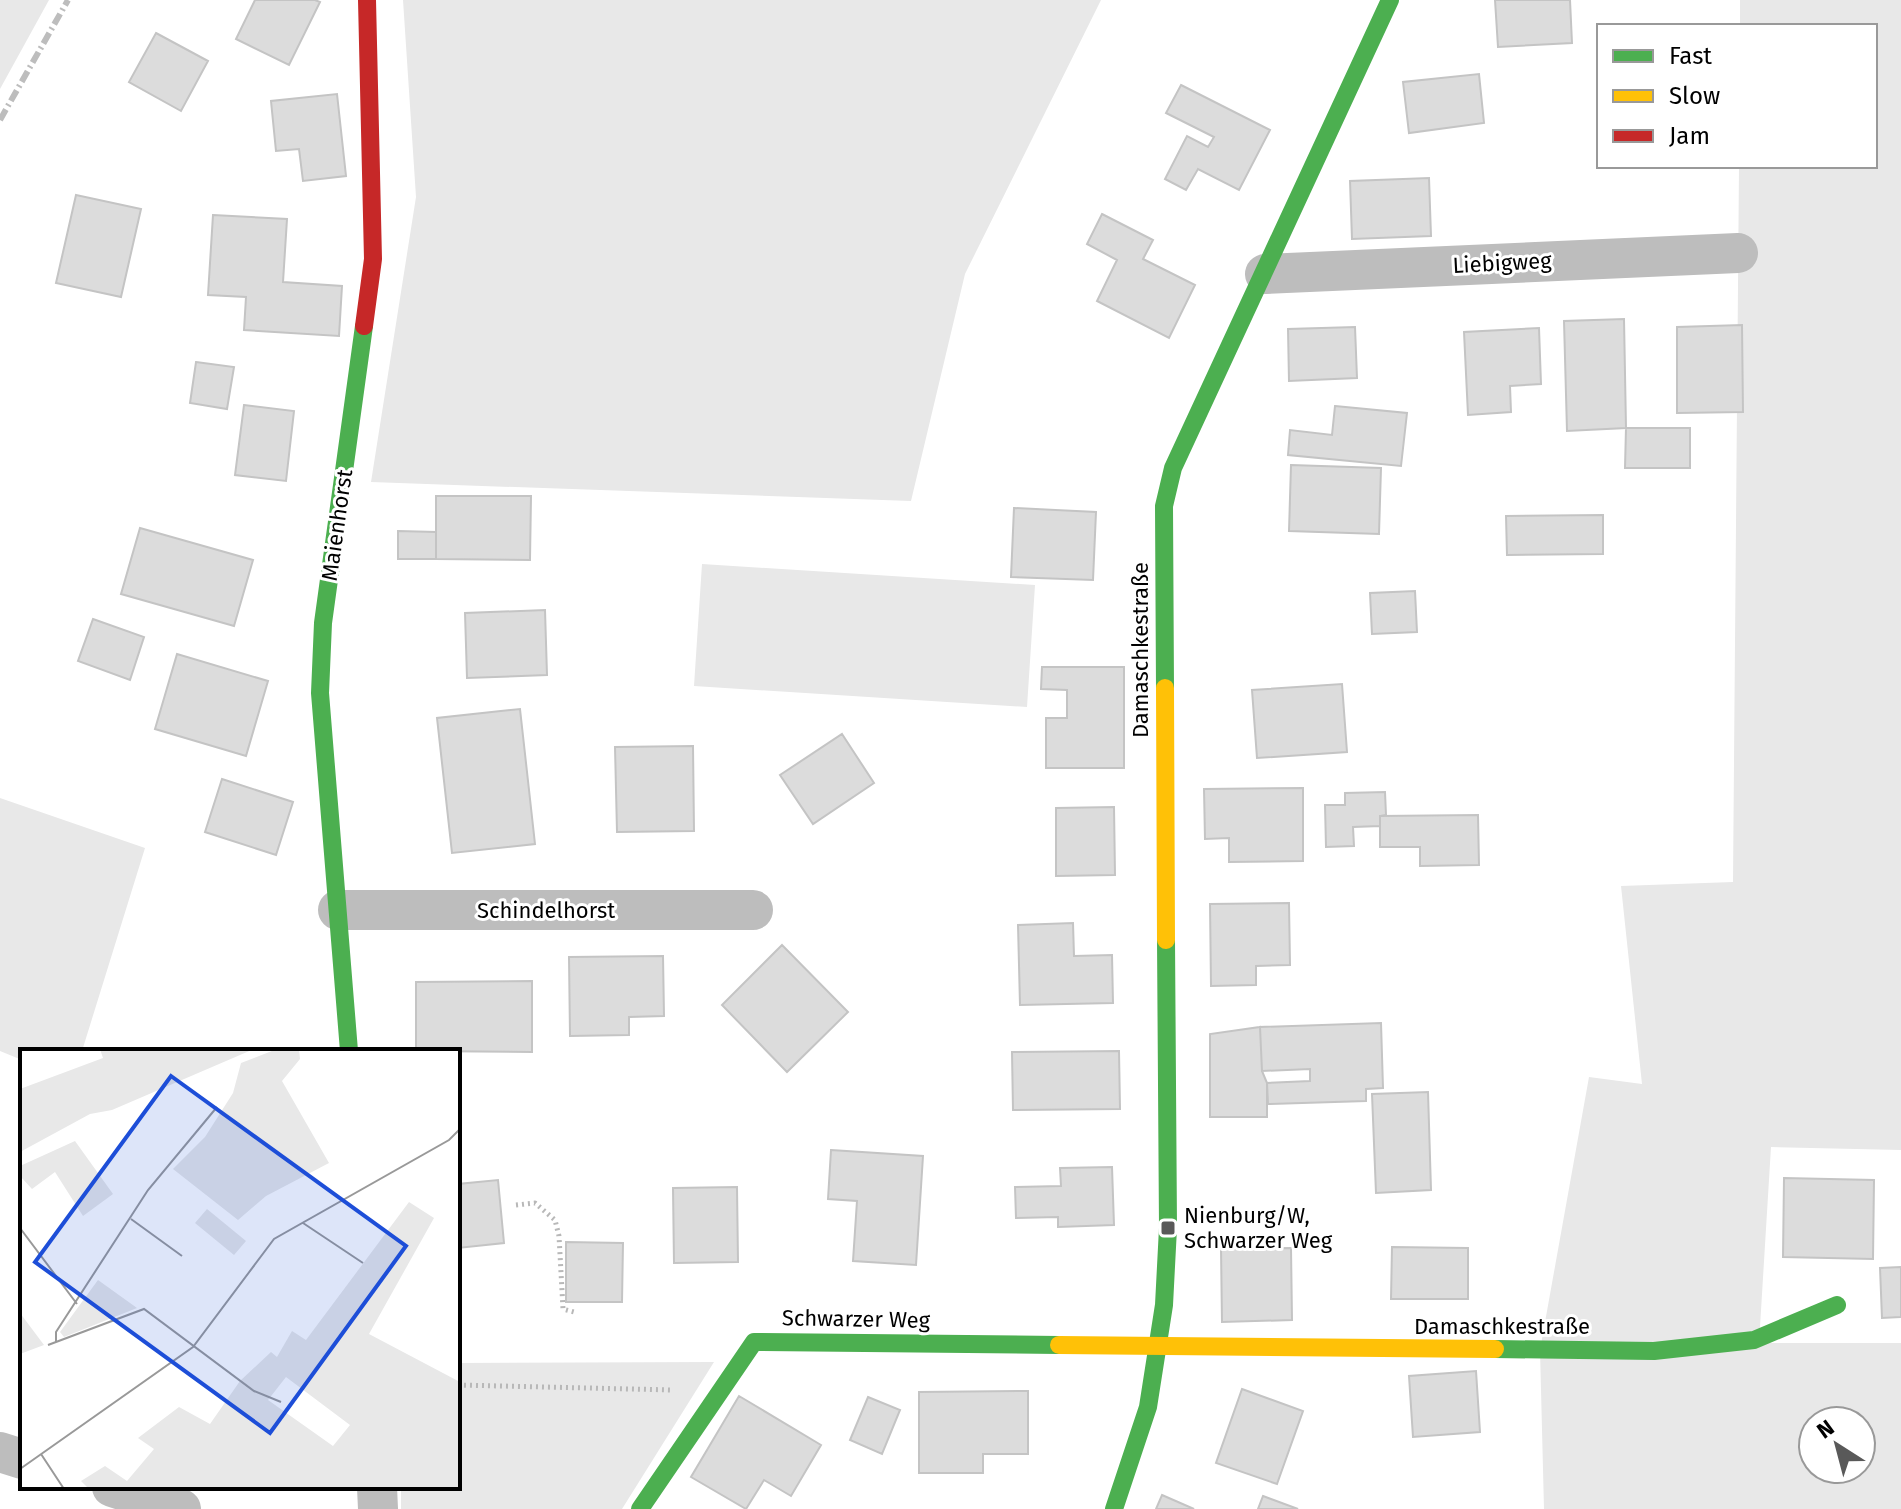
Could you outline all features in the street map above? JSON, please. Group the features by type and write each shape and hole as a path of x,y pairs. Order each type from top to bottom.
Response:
{"street":[{"name":"Maienhorst","path":"349,1049 320,693 323,623 373,259 367,0"},
{"name":"Damaschkestraße","path":"1114,1509 1141,1430 1166,1300 1164,506 1173,468 1390,0"},
{"name":"Liebigweg","path":"1265,274 1738,253"},
{"name":"Schindelhorst","path":"338,910 753,910"},
{"name":"Damaschkestraße","path":"1159,1348 1654,1351 1754,1340 1837,1305"},
{"name":"Schwarzer Weg","path":"640,1509 754,1342 1159,1348"},
{"path":"0,1452 20,1458"},
{"path":"118,1489 181,1509"},
{"path":"377,1489 378,1509"}],"path":[{"path":"516,1205 535,1203 555,1220 559,1236 563,1309 574,1312"},
{"path":"460,1385 719,1392"}],"shaded area":[{"path":"0,0 49,0 0,89"},
{"path":"403,0 1101,0 965,274 911,501 371,482 416,197"},
{"path":"1740,0 1901,0 1901,1150 1771,1147 1759,1343 1901,1343 1901,1509 1544,1509 1540,1350 1589,1077 1642,1084 1621,886 1733,882 1739,168 1877,168 1877,24 1740,24"},
{"path":"702,564 1035,585 1027,707 694,686"},
{"path":"0,798 145,848 83,1049 20,1049 20,1059 0,1051"},
{"path":"714,1362 622,1509 401,1509 401,1489 460,1489 460,1363"}],"building":[{"path":"255,0 320,2 289,65 236,39"},
{"path":"1495,0 1570,0 1572,43 1498,47"},
{"path":"156,33 208,61 181,111 129,82"},
{"path":"1479,74 1484,123 1409,133 1403,82"},
{"path":"1181,85 1270,130 1239,190 1198,169 1186,190 1165,179 1187,136 1208,147 1214,137 1166,113"},
{"path":"337,94 346,176 303,181 299,149 276,151 271,101"},
{"path":"1429,178 1431,236 1352,239 1350,181"},
{"path":"76,195 141,209 121,297 56,283"},
{"path":"1102,214 1153,240 1143,259 1195,285 1169,338 1097,301 1117,260 1087,244"},
{"path":"213,215 287,219 283,282 342,286 339,336 244,330 246,297 208,295"},
{"path":"1624,319 1626,428 1567,431 1564,321"},
{"path":"1742,325 1743,412 1677,413 1677,327"},
{"path":"1355,327 1357,378 1289,381 1288,329"},
{"path":"1539,328 1541,384 1510,386 1511,412 1468,415 1464,332"},
{"path":"196,362 234,367 227,409 190,403"},
{"path":"244,405 294,411 286,481 235,475"},
{"path":"1335,406 1407,413 1401,466 1288,455 1290,430 1332,435"},
{"path":"1626,428 1690,428 1690,468 1625,468"},
{"path":"1291,465 1381,468 1379,534 1289,531"},
{"path":"436,496 531,496 530,560 436,559"},
{"path":"1014,508 1096,512 1093,580 1011,577"},
{"path":"1603,515 1603,554 1507,555 1506,516"},
{"path":"140,528 253,560 234,626 121,594"},
{"path":"398,531 436,532 436,559 398,559"},
{"path":"1415,591 1417,632 1372,634 1370,593"},
{"path":"545,610 547,675 467,678 465,613"},
{"path":"93,619 144,637 130,680 78,661"},
{"path":"177,654 268,681 246,756 155,729"},
{"path":"1042,667 1124,667 1124,768 1046,768 1046,718 1067,718 1067,690 1041,689"},
{"path":"1342,684 1347,752 1257,758 1252,690"},
{"path":"520,709 535,844 452,853 437,718"},
{"path":"842,734 874,783 813,824 780,775"},
{"path":"693,746 694,831 617,832 615,747"},
{"path":"222,779 293,802 276,855 205,832"},
{"path":"1303,788 1303,861 1229,862 1229,838 1205,839 1204,789"},
{"path":"1385,792 1386,815 1380,816 1380,826 1353,827 1354,846 1326,847 1325,805 1345,805 1345,793"},
{"path":"1114,807 1115,875 1056,876 1056,808"},
{"path":"1478,815 1479,865 1420,866 1420,847 1380,847 1380,816"},
{"path":"1289,903 1290,965 1256,966 1256,985 1211,986 1210,904"},
{"path":"1073,923 1074,956 1112,955 1113,1003 1020,1005 1018,925"},
{"path":"782,945 848,1012 787,1072 722,1005"},
{"path":"663,956 664,1016 629,1017 629,1035 570,1036 569,957"},
{"path":"532,981 532,1052 416,1049 416,982"},
{"path":"1381,1023 1383,1088 1366,1089 1366,1101 1268,1104 1267,1083 1310,1081 1310,1069 1262,1071 1260,1027"},
{"path":"1260,1027 1262,1071 1267,1083 1267,1117 1210,1117 1210,1034"},
{"path":"1119,1051 1120,1109 1013,1110 1012,1052"},
{"path":"1428,1092 1431,1190 1376,1193 1372,1094"},
{"path":"831,1150 923,1156 916,1265 853,1261 857,1201 828,1199"},
{"path":"1112,1167 1114,1225 1058,1227 1058,1217 1016,1218 1015,1187 1061,1186 1060,1168"},
{"path":"1784,1178 1874,1180 1873,1259 1783,1257"},
{"path":"498,1180 504,1243 460,1248 460,1184"},
{"path":"737,1187 738,1262 674,1263 673,1188"},
{"path":"566,1242 623,1243 622,1302 566,1302"},
{"path":"1392,1247 1468,1248 1468,1299 1391,1299"},
{"path":"1291,1248 1292,1320 1222,1322 1221,1249"},
{"path":"1901,1267 1901,1317 1882,1318 1880,1268"},
{"path":"1476,1371 1480,1432 1413,1437 1409,1376"},
{"path":"1242,1389 1303,1411 1277,1484 1216,1463"},
{"path":"1028,1391 1028,1454 983,1454 983,1473 919,1473 919,1392"},
{"path":"739,1396 821,1445 791,1496 764,1480 746,1509 691,1477"},
{"path":"868,1397 900,1410 882,1454 850,1440"},
{"path":"1162,1495 1194,1509 1156,1509"},
{"path":"1263,1496 1298,1509 1258,1509"}],"railway":[{"path":"0,120 68,0"}],"traffic: fast":[{"path":"1165,688 1164,506 1173,468 1390,0"},
{"path":"349,1049 320,693 323,623 364,326"},
{"path":"1114,1509 1148,1407 1164,1305 1168,1228 1166,940"},
{"path":"1495,1349 1654,1351 1754,1340 1837,1305"},
{"path":"640,1509 754,1342 1059,1345"}],"traffic: slow":[{"path":"1165,688 1166,940"},
{"path":"1059,1345 1495,1349"}],"traffic: jam":[{"path":"364,326 373,259 367,0"}],"place":[{"name":"Nienburg/W, Schwarzer Weg","path":"1168,1228"}]}
